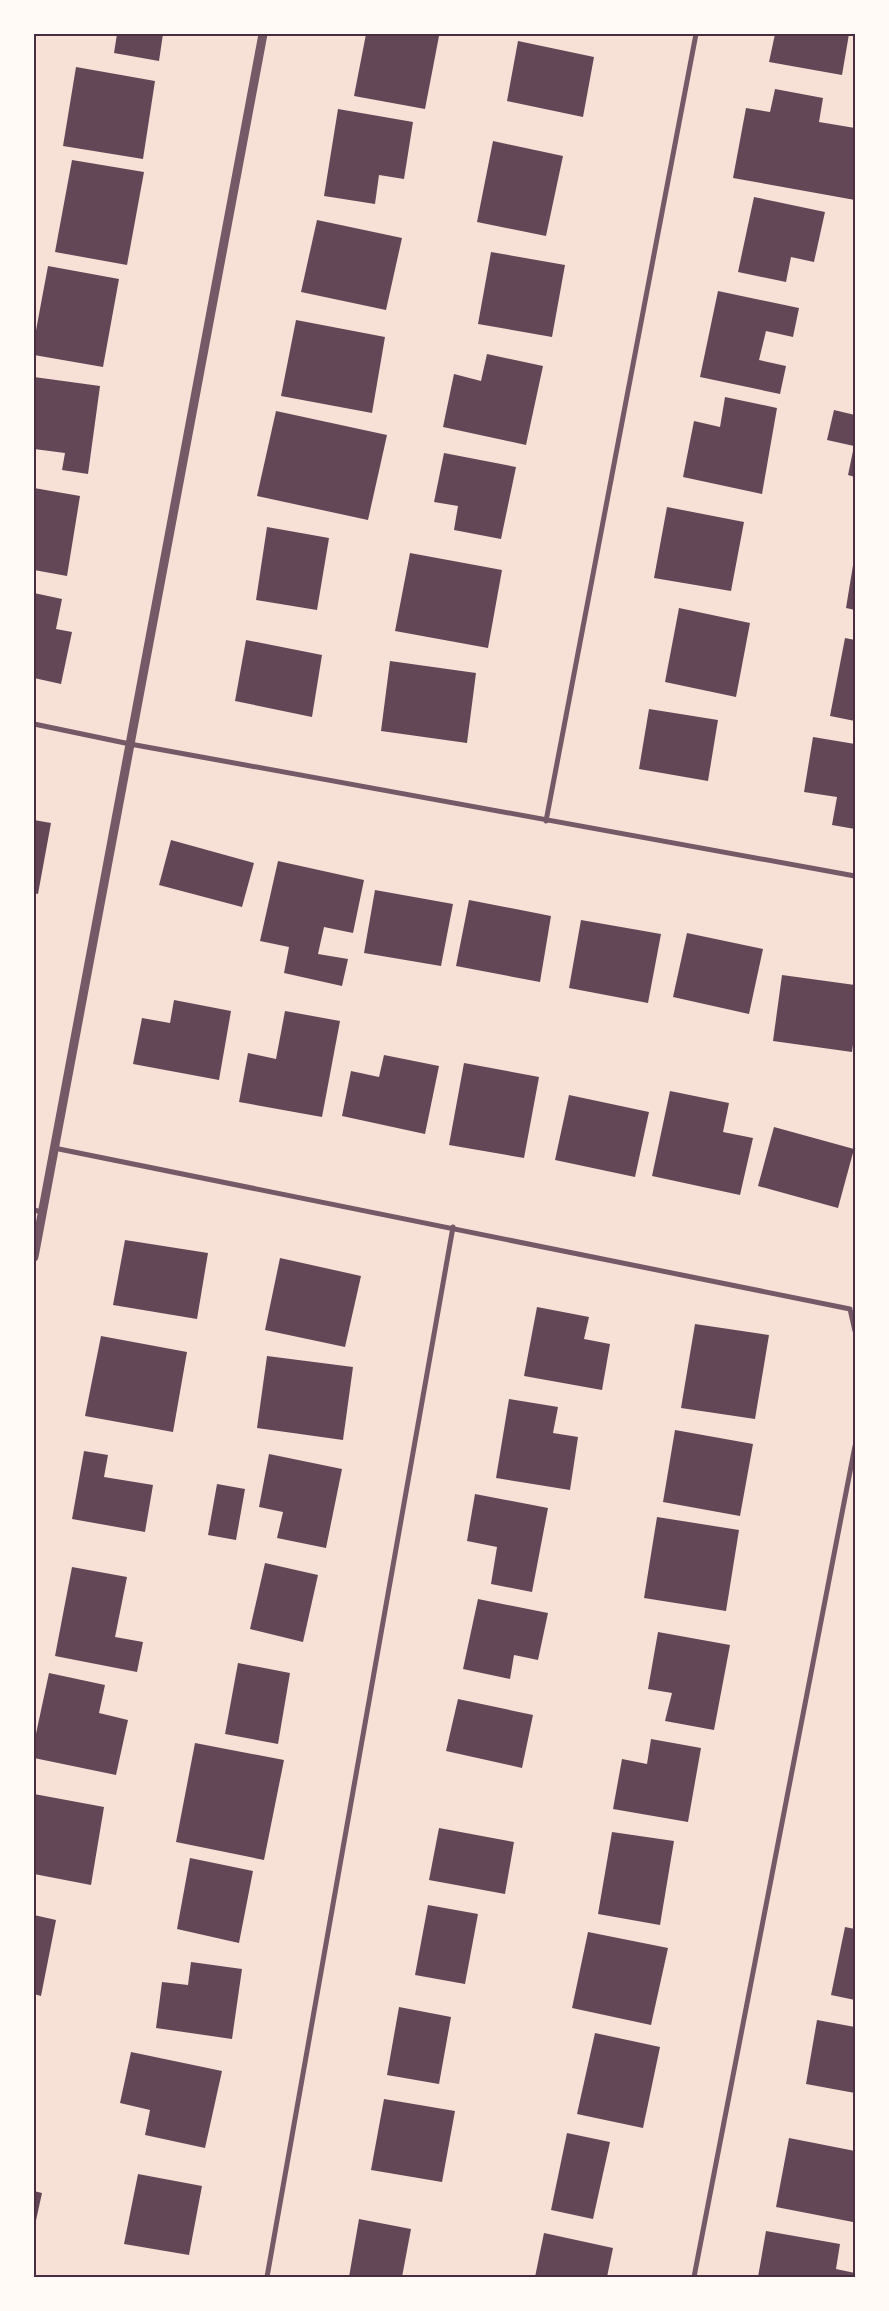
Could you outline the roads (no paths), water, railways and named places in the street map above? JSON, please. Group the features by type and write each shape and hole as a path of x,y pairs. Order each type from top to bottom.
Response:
{"street":[{"path":"34,1257 38,1211 54,1148 263,34"},
{"path":"546,821 696,34"},
{"path":"34,724 130,744 855,876"},
{"path":"54,1148 453,1227 850,1309"},
{"path":"267,2277 453,1227"},
{"path":"850,1309 855,1305"},
{"path":"850,1309 855,1331"},
{"path":"694,2277 855,1446"}]}
